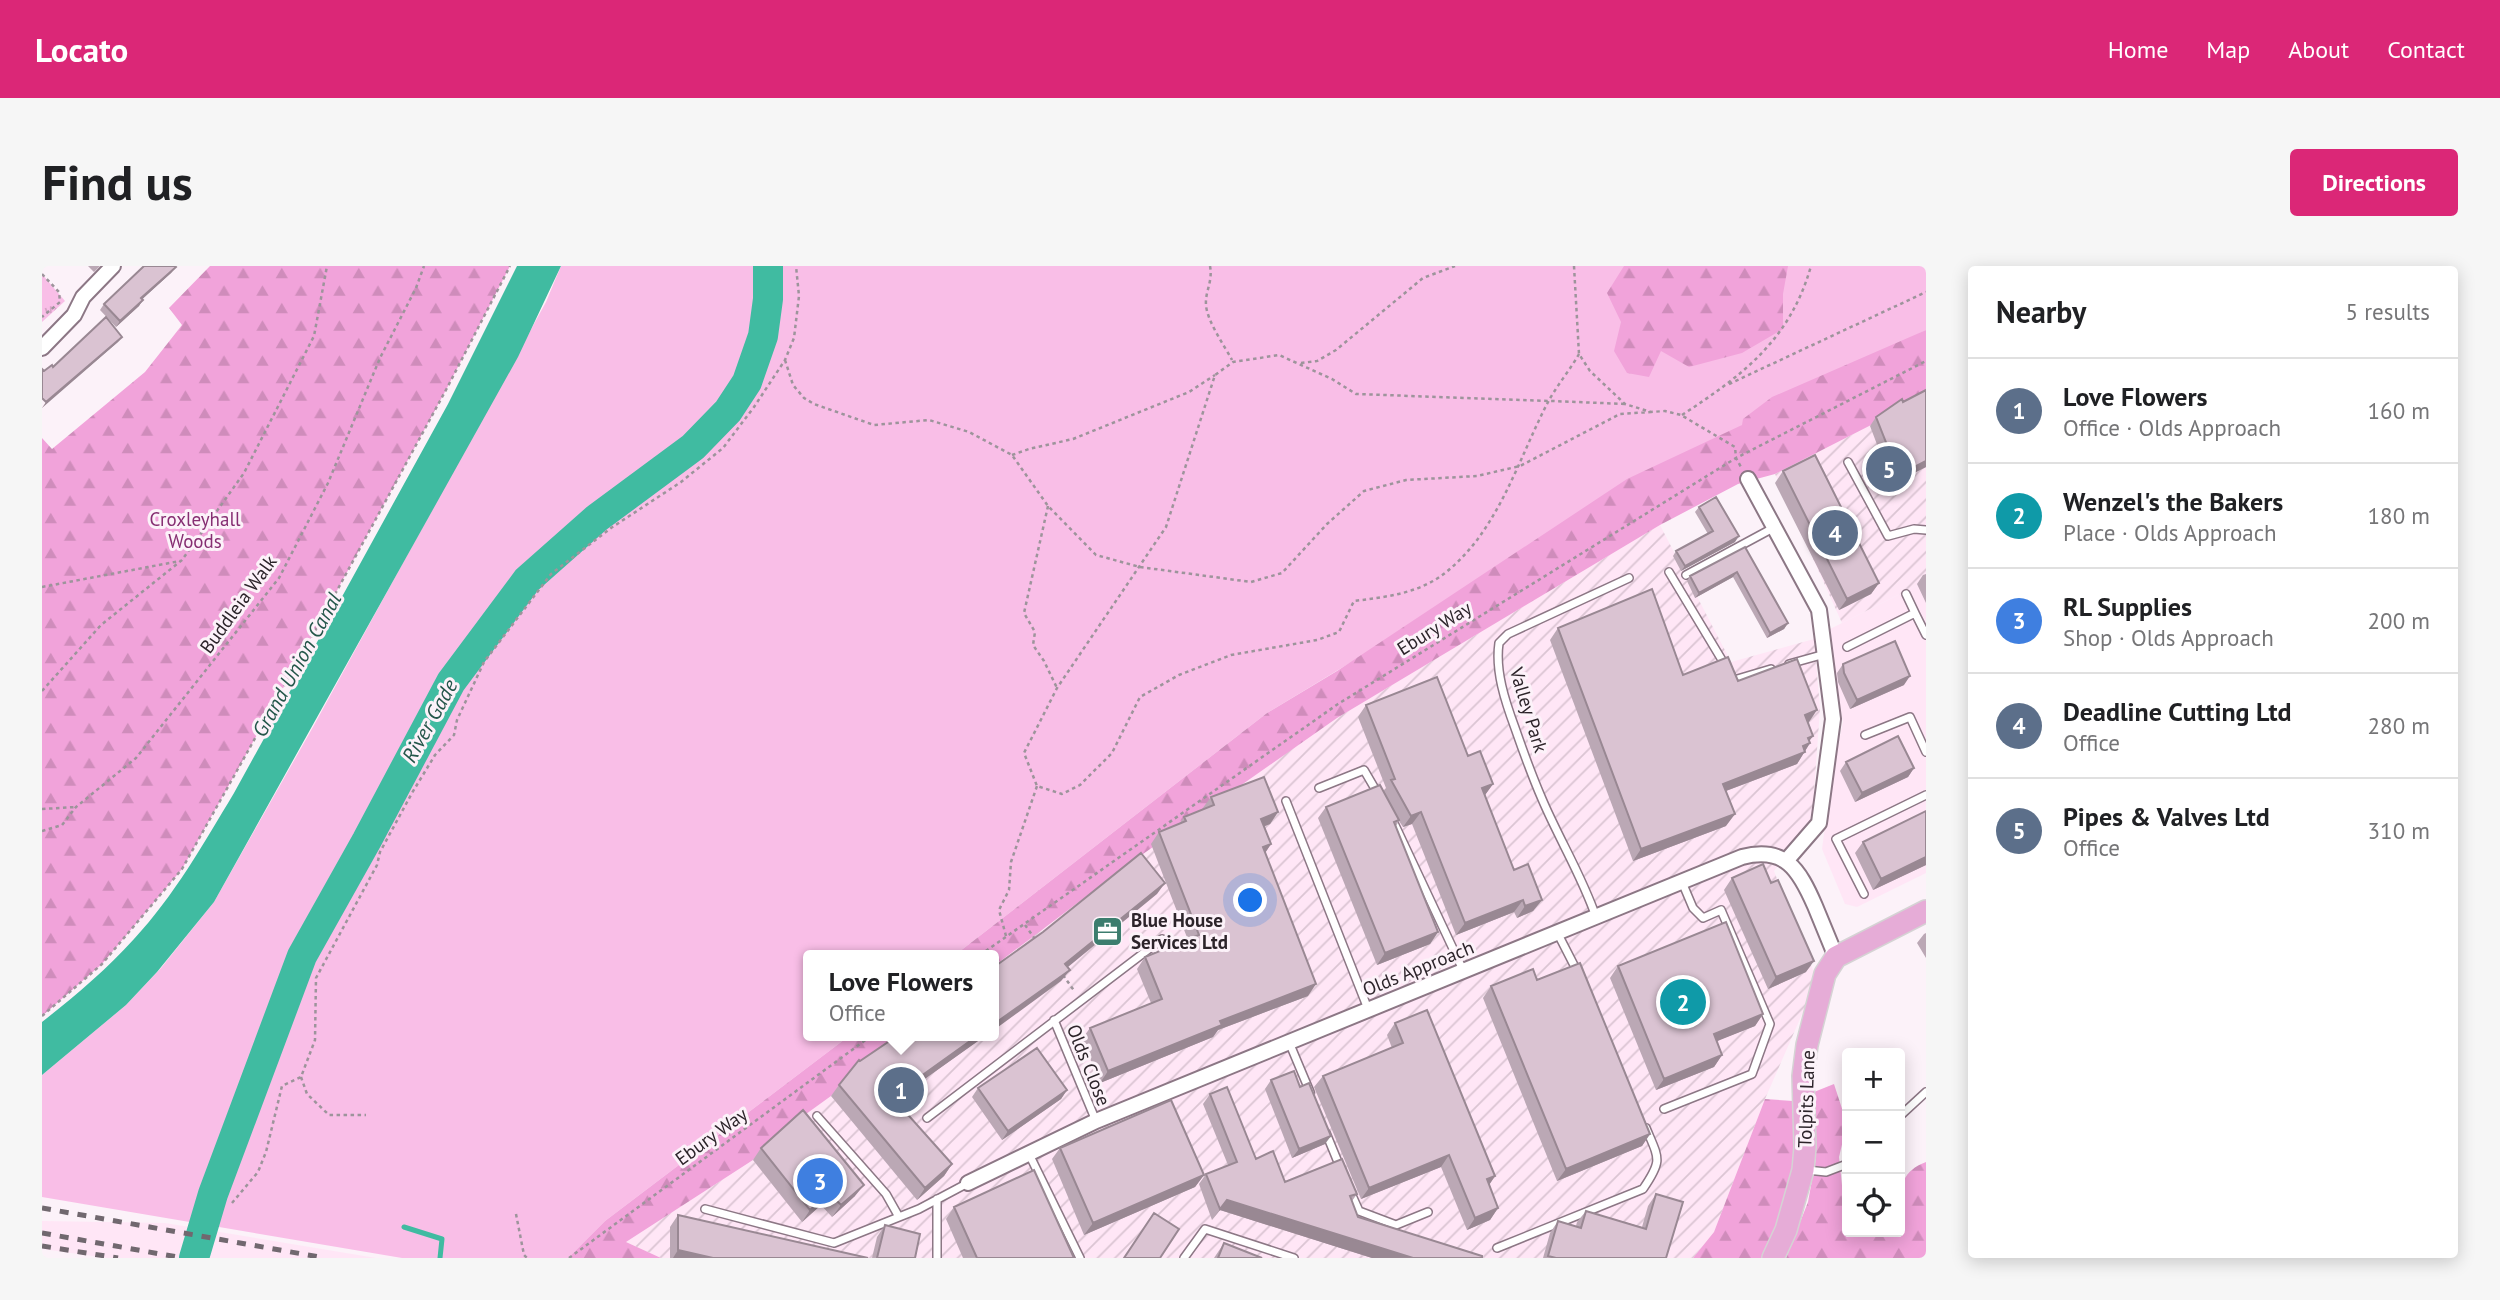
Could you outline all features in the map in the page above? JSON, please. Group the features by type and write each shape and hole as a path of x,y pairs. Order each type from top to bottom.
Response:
{"main road":[{"path":"1836,957 1926,911"},
{"name":"Tolpits Lane","path":"1773,1258 1786,1230 1802,1170 1805,1147 1803,1076 1807,1045 1825,974 1836,957"}],"street":[{"path":"42,348 74,315 83,297 113,266"},
{"path":"1748,479 1819,610 1833,719 1819,823 1786,861 1806,884 1836,957"},
{"name":"Olds Approach","path":"968,1183 1096,1121 1754,853 1774,855 1786,861"}],"lane":[{"path":"1848,462 1888,536 1914,529 1926,530"},
{"path":"1686,575 1775,526"},
{"path":"1668,572 1734,680 1773,669"},
{"name":"Valley Park","path":"1597,918 1522,749 1505,696 1497,657 1499,643 1508,634 1629,578"},
{"path":"1906,594 1926,635"},
{"path":"1847,647 1915,613"},
{"path":"1787,665 1826,654"},
{"path":"1865,735 1910,717 1926,752"},
{"path":"1319,788 1364,770 1382,802"},
{"path":"1864,894 1836,839 1926,795"},
{"path":"1286,802 1368,1009"},
{"path":"1388,813 1464,971"},
{"path":"1664,1109 1752,1074 1770,1024 1721,910 1703,918 1693,908 1682,882"},
{"path":"1558,934 1581,979"},
{"name":"Olds Close","path":"927,1118 1162,939"},
{"name":"Olds Close","path":"1054,1020 1096,1121"},
{"path":"1289,1041 1314,1102"},
{"path":"1905,1111 1926,1092"},
{"path":"817,1116 886,1194 899,1217"},
{"path":"1497,1248 1643,1189 1657,1169 1656,1152 1641,1117"},
{"path":"1324,1126 1344,1175"},
{"path":"1030,1154 1080,1258"},
{"path":"1802,1170 1826,1172 1842,1166"},
{"path":"705,1209 834,1243 899,1217 968,1183"},
{"path":"1349,1187 1359,1211 1396,1225 1428,1212"},
{"path":"936,1199 937,1258"},
{"path":"1184,1258 1205,1229 1294,1258"}],"path":[{"path":"42,691 101,625 182,560 244,473 314,336 327,266"},
{"name":"Buddleia Walk","path":"42,831 62,825 76,807 136,758 279,578 328,483 380,358 416,288 424,266"},
{"path":"42,1016 102,964 182,869 447,388 510,266"},
{"path":"366,1115 329,1115 307,1094 301,1077 315,1040 316,978 412,793 435,755 454,735 457,720 484,662 551,574 611,528 681,482 723,448 754,407 785,360 794,338 799,296 796,266"},
{"path":"1210,266 1212,278 1206,303 1210,320 1233,362"},
{"path":"1299,363 1317,361 1336,350 1423,278 1455,266"},
{"path":"1574,266 1579,354 1590,372 1625,404"},
{"path":"1729,384 1783,329 1799,300 1811,266"},
{"path":"42,274 59,292 60,302 42,317"},
{"path":"1681,415 1729,384 1926,292"},
{"path":"1037,786 1062,794 1080,785 1112,753 1140,697 1179,675 1231,655 1317,640 1339,632 1354,601 1406,593 1441,576 1473,545 1520,466 1549,401 1579,354"},
{"path":"1012,456 1029,449 1073,439 1189,392 1233,362 1279,355 1332,379 1356,394 1625,404 1651,412"},
{"path":"785,360 793,385 803,398 814,404 874,425 929,421 969,432 1012,456 1048,506 1096,555 1140,567 1251,582 1282,573 1327,524 1364,491 1406,480 1477,475 1520,466 1620,414 1665,411 1681,415 1734,447 1736,458"},
{"name":"Ebury Way","path":"987,950 1338,704 1736,458 1926,361"},
{"path":"1006,936 999,910 1009,890 1011,862 1037,786 1024,752 1057,688 1166,527 1215,374"},
{"path":"1048,506 1024,613 1035,632 1032,645 1044,661 1057,688"},
{"path":"42,587 182,560"},
{"path":"42,809 76,807"},
{"path":"1025,925 1040,945"},
{"path":"1056,967 1082,1000"},
{"name":"Ebury Way","path":"569,1258 864,1041"},
{"path":"232,1203 258,1172 267,1152 282,1086 301,1077"},
{"path":"516,1214 524,1255 527,1258"}],"shaded area":[{"path":"517,266 561,266 518,357 214,902 157,972 126,1005 42,1075 42,1022 90,982 134,939 162,905 200,850 448,404"},
{"path":"1926,397 1926,581 1842,623 1775,474"},
{"path":"1660,525 1731,662 1814,639 1820,708 1812,821 1774,871 1817,980 1765,1099 1714,1232 1693,1258 661,1258 626,1242 753,1160 894,1041 999,1041 999,959 1151,844 1337,718"},
{"path":"1926,581 1926,873 1857,907 1845,904 1822,849 1832,773 1843,722 1826,631"},
{"path":"42,1221 165,1223 376,1258 107,1258 42,1249"}],"green space":[{"name":"Croxleyhall Woods","path":"210,266 510,266 315,631 182,869 102,964 42,1016 42,438 52,449 145,372 182,325 169,308"},
{"path":"561,266 1926,266 1926,330 1743,425 1267,713 961,950 803,950 803,1041 842,1041 605,1221 568,1258 402,1258 42,1197 42,1075 126,1005 161,968 214,902 546,302"},
{"path":"1624,266 1788,266 1783,294 1783,329 1742,353 1689,367 1661,351 1649,377 1627,373 1614,351 1621,322 1607,293"},
{"path":"42,274 65,301 42,322"},
{"path":"1926,330 1926,397 1775,474 1738,484 1660,525 1337,718 1133,861 999,962 999,950 961,950 1267,713 1337,671 1627,479 1742,425 1743,419 1772,397"},
{"path":"842,1041 894,1041 866,1062 831,1096 795,1122 753,1160 626,1242 661,1258 568,1258 605,1221"},
{"path":"1834,1084 1842,1109 1842,1145 1839,1157 1842,1237 1905,1237 1905,1179 1915,1167 1926,1162 1926,1258 1786,1258 1808,1202 1816,1158 1814,1092"},
{"path":"1765,1099 1793,1101 1797,1133 1793,1173 1774,1232 1761,1258 1693,1258 1714,1232"}],"building":[{"path":"144,266 176,267 120,321 104,304"},
{"path":"106,317 122,337 46,402 42,398 42,369 44,371 52,365 53,367"},
{"path":"1926,390 1926,461 1899,475 1876,417 1902,399 1903,402"},
{"path":"1815,455 1879,583 1847,599 1783,471"},
{"path":"1716,497 1739,536 1685,566 1676,551 1713,531 1699,507"},
{"path":"1745,547 1788,623 1770,633 1737,572 1699,593 1690,576"},
{"path":"1652,589 1683,675 1728,657 1738,681 1797,659 1817,710 1805,715 1813,736 1808,738 1810,743 1803,746 1805,752 1723,784 1735,814 1641,849 1558,628"},
{"path":"1895,641 1910,676 1857,700 1844,673 1843,664"},
{"path":"1437,677 1468,756 1480,751 1493,784 1482,788 1514,870 1528,864 1542,900 1525,906 1523,900 1465,923 1421,812 1411,816 1391,780 1395,779 1366,705"},
{"path":"1898,736 1914,768 1862,793 1846,762"},
{"path":"1264,777 1278,812 1261,819 1271,844 1263,847 1316,984 1220,1021 1222,1025 1108,1071 1090,1028 1162,999 1145,957 1199,935 1159,832 1186,821 1184,817 1214,805 1211,797"},
{"path":"1380,785 1399,820 1394,822 1438,932 1385,953 1326,807"},
{"path":"1926,811 1926,857 1881,879 1863,842"},
{"path":"1141,853 1165,883 1065,964 1070,970 999,1020 999,963 1043,932"},
{"path":"1763,864 1771,883 1778,880 1814,961 1776,977 1732,878"},
{"path":"1726,922 1763,1014 1714,1034 1722,1055 1664,1079 1618,966"},
{"path":"1580,963 1650,1134 1566,1169 1491,986 1533,969 1537,980"},
{"path":"1427,1010 1495,1176 1487,1179 1498,1208 1475,1218 1449,1155 1369,1188 1323,1076 1403,1043 1395,1023"},
{"path":"890,1041 970,1041 892,1097 952,1164 925,1188 839,1085 860,1061"},
{"path":"1037,1048 1067,1090 1008,1131 978,1088"},
{"path":"1294,1071 1300,1087 1309,1083 1331,1136 1299,1149 1271,1080"},
{"path":"1227,1087 1256,1159 1273,1151 1285,1182 1342,1159 1357,1194 1350,1196 1358,1217 1482,1258 1413,1258 1227,1200 1220,1209 1206,1174 1237,1162 1210,1094"},
{"path":"1171,1100 1204,1175 1093,1223 1060,1148"},
{"path":"803,1110 864,1185 841,1205 829,1193 810,1210 761,1148"},
{"path":"1034,1170 1074,1258 977,1258 954,1207"},
{"path":"1656,1194 1683,1202 1666,1258 1548,1256 1558,1221 1581,1228 1586,1211 1646,1229"},
{"path":"1154,1213 1179,1229 1160,1258 1124,1258"},
{"path":"678,1215 868,1258 713,1258 678,1250"},
{"path":"885,1225 920,1234 915,1258 877,1258"},
{"path":"1224,1243 1262,1258 1218,1258"}],"waterway":[{"name":"River Gade","path":"194,1258 213,1194 302,956 451,682 527,580 597,518 693,447 728,411 747,382 763,336 768,299 768,266"},
{"path":"404,1227 442,1239 440,1258"}],"railway":[{"path":"42,1208 325,1258"},
{"path":"42,1233 183,1258"},
{"path":"42,1246 118,1258"}],"place":[{"name":"Pipes & Valves Ltd","path":"1889,469"},
{"name":"Deadline Cutting Ltd","path":"1835,533"},
{"name":"Blue House Services Ltd","path":"1108,931"},
{"name":"Wenzel's the Bakers","path":"1683,1002"},
{"name":"Love Flowers","path":"901,1090"},
{"name":"RL Supplies","path":"820,1181"}],"water label":[{"name":"Grand Union Canal","path":"297,665"}]}
